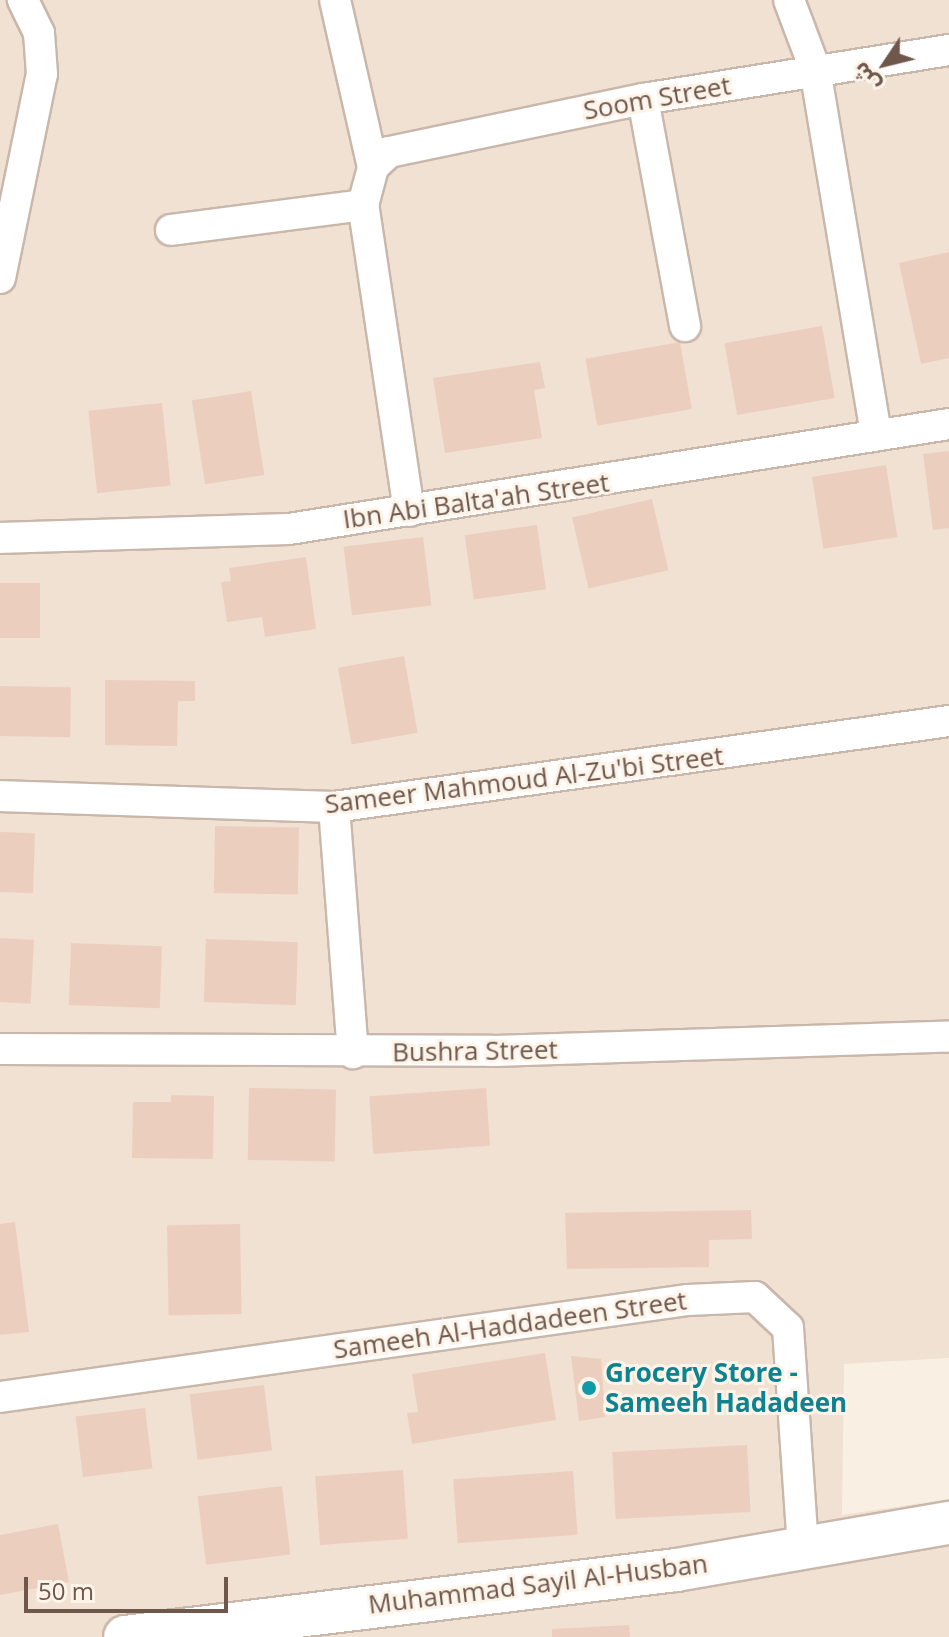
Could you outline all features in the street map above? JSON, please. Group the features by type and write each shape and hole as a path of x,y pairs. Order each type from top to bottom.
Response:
{"street":[{"path":"0,278 10,185 42,74 39,33 23,0"},
{"path":"335,0 373,167 363,205 409,511"},
{"path":"789,0 815,69 876,435"},
{"name":"Soom Street","path":"373,167 411,145 643,99 815,69 949,50"},
{"path":"643,99 685,326"},
{"path":"171,230 363,205"},
{"name":"Ibn Abi Balta'ah Street","path":"0,538 228,537 949,424"},
{"name":"Sameer Mahmoud Al-Zu'bi Street","path":"0,796 334,807 949,721"},
{"path":"334,807 353,1053"},
{"name":"Bushra Street","path":"0,1049 353,1053 949,1037"},
{"name":"Sameeh Al-Haddadeen Street","path":"0,1397 673,1302 755,1297 788,1328 803,1548"},
{"name":"Muhammad Sayil Al-Husban","path":"125,1637 803,1548 949,1523"}],"shaded area":[{"path":"0,0 949,0 949,1358 844,1364 842,1515 949,1499 949,1637 0,1637"}],"building":[{"path":"949,252 949,358 921,364 899,263"},
{"path":"822,326 835,398 737,415 725,343"},
{"path":"680,342 692,409 597,426 585,359"},
{"path":"540,362 545,388 534,390 542,438 445,453 433,378"},
{"path":"251,391 264,475 205,484 192,400"},
{"path":"162,403 171,486 97,493 88,411"},
{"path":"949,451 949,528 933,530 923,454"},
{"path":"886,465 897,537 823,549 812,477"},
{"path":"652,499 668,570 589,589 572,517"},
{"path":"537,525 546,589 474,600 465,535"},
{"path":"423,537 431,605 352,615 344,547"},
{"path":"306,557 316,629 265,637 262,617 227,622 221,582 231,581 229,568"},
{"path":"0,583 40,583 40,638 0,638"},
{"path":"404,656 418,733 352,744 338,668"},
{"path":"105,680 195,681 195,701 178,701 177,746 105,745"},
{"path":"0,686 71,687 70,737 0,736"},
{"path":"215,826 299,827 298,894 214,893"},
{"path":"0,832 35,833 33,893 0,892"},
{"path":"0,938 34,940 31,1004 0,1002"},
{"path":"206,939 298,942 296,1005 204,1002"},
{"path":"71,943 162,946 160,1008 69,1005"},
{"path":"249,1088 336,1090 335,1162 248,1160"},
{"path":"486,1088 490,1146 373,1154 369,1096"},
{"path":"171,1095 214,1096 213,1159 132,1158 133,1102 171,1102"},
{"path":"751,1210 752,1239 709,1240 709,1267 567,1269 565,1213"},
{"path":"15,1222 29,1332 0,1335 0,1224"},
{"path":"240,1224 242,1314 169,1315 167,1225"},
{"path":"545,1353 556,1420 412,1444 407,1413 418,1412 412,1374"},
{"name":"Grocery Store - Sameeh Hadadeen","path":"571,1356 601,1359 605,1417 579,1421"},
{"path":"264,1385 272,1451 198,1460 190,1394"},
{"path":"145,1408 152,1469 83,1477 76,1417"},
{"path":"747,1445 751,1512 616,1519 612,1452"},
{"path":"403,1470 408,1539 320,1545 315,1476"},
{"path":"573,1471 577,1535 458,1543 453,1479"},
{"path":"282,1486 290,1554 206,1565 198,1496"},
{"path":"58,1524 69,1582 0,1595 0,1535"},
{"path":"629,1625 630,1637 552,1637 552,1629"}],"place":[{"name":"Grocery Store - Sameeh Hadadeen","path":"589,1388"}]}
